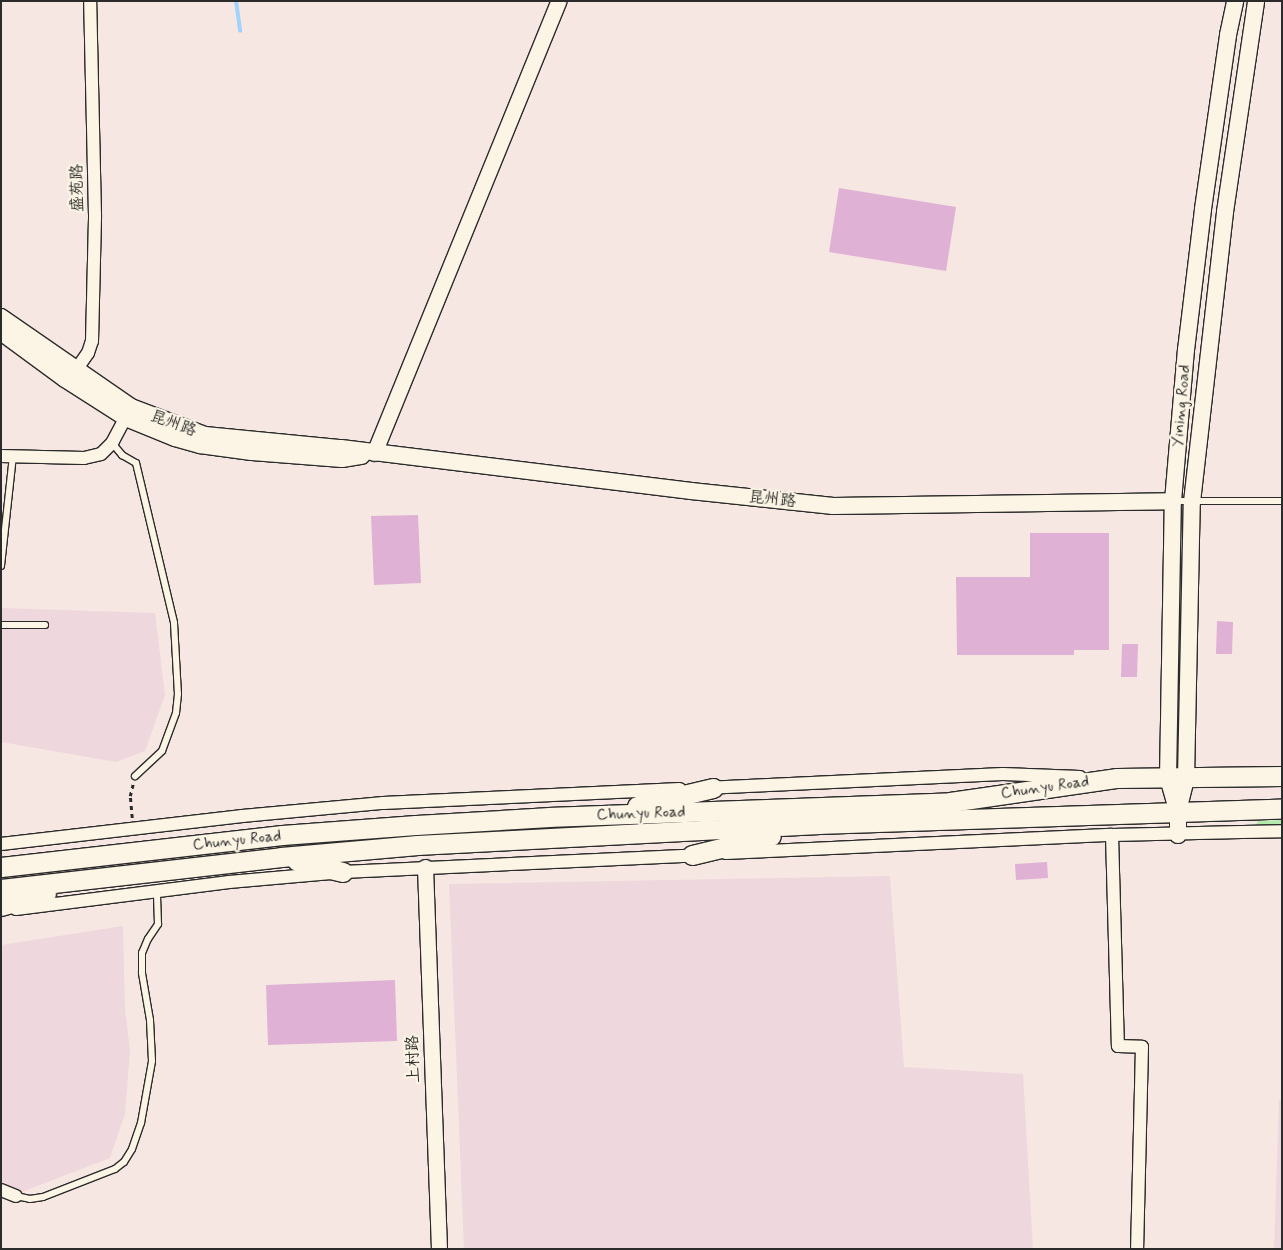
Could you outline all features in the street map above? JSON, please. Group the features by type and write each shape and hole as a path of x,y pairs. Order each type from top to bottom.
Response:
{"main road":[{"name":"Yining Road","path":"1178,834 1174,501 1186,350 1202,218 1228,35 1235,1"},
{"name":"Yining Road","path":"1177,778 1192,502 1224,222 1256,1"},
{"name":"昆州路","path":"1,317 76,370 128,413"},
{"name":"昆州路","path":"1,332 65,379 128,413 205,435 341,448 833,506 1174,501"},
{"name":"Chunyu Road","path":"1,867 282,835 416,825 950,802 1117,778 1282,776"},
{"path":"597,816 713,788"},
{"name":"Chunyu Road","path":"1,889 281,857 416,845 541,837 819,824 1282,809"},
{"path":"692,855 819,824"},
{"path":"281,857 343,872"},
{"path":"1,860 44,862"},
{"path":"1,906 97,878"}],"street":[{"name":"盛苑路","path":"76,370 88,353 92,341 95,215 90,1"},
{"path":"374,453 558,1"},
{"path":"7,456 84,458 101,454 112,444 128,413"},
{"path":"1,844 383,803 1003,774 1117,778"},
{"path":"1,910 343,872 1112,835 1282,831"},
{"path":"1112,835 1118,1046 1142,1046 1137,1249"},
{"name":"上村路","path":"425,867 439,1249"},
{"path":"1,1190 16,1196"}],"lane":[{"path":"112,444 122,455 136,463 159,554 175,632 178,694 176,713 162,751 135,776"},
{"path":"1,566 7,456"},
{"path":"1174,501 1282,501"},
{"path":"1,625 45,625"},
{"path":"16,1196 30,1199 43,1197 115,1169 124,1162 132,1150 141,1123 152,1061 150,1020 142,973 142,953 148,939 158,924 157,892"}],"path":[{"path":"132,829 130,796 135,776"}],"shaded area":[{"path":"1,608 155,613 165,695 145,751 116,762 1,742"},
{"path":"890,876 904,1067 1023,1074 1033,1249 464,1249 449,884"},
{"path":"123,926 125,1007 130,1052 125,1114 110,1158 19,1193 1,1186 1,945"},
{"path":"1279,1100 1282,1100 1282,1249 1274,1249"}],"green space":[{"path":"1282,820 1282,828 1255,827 1258,821"}],"building":[{"path":"839,188 956,207 946,271 829,252"},
{"path":"418,515 421,583 374,585 371,516"},
{"path":"1030,533 1109,533 1109,650 1074,650 1074,655 957,655 956,577 1030,577"},
{"path":"1217,621 1233,622 1232,654 1216,654"},
{"path":"1122,644 1138,644 1137,677 1121,677"},
{"path":"1047,862 1048,878 1016,880 1015,864"},
{"path":"395,980 397,1041 268,1045 266,985"}],"waterway":[{"path":"236,1 240,31"}]}
